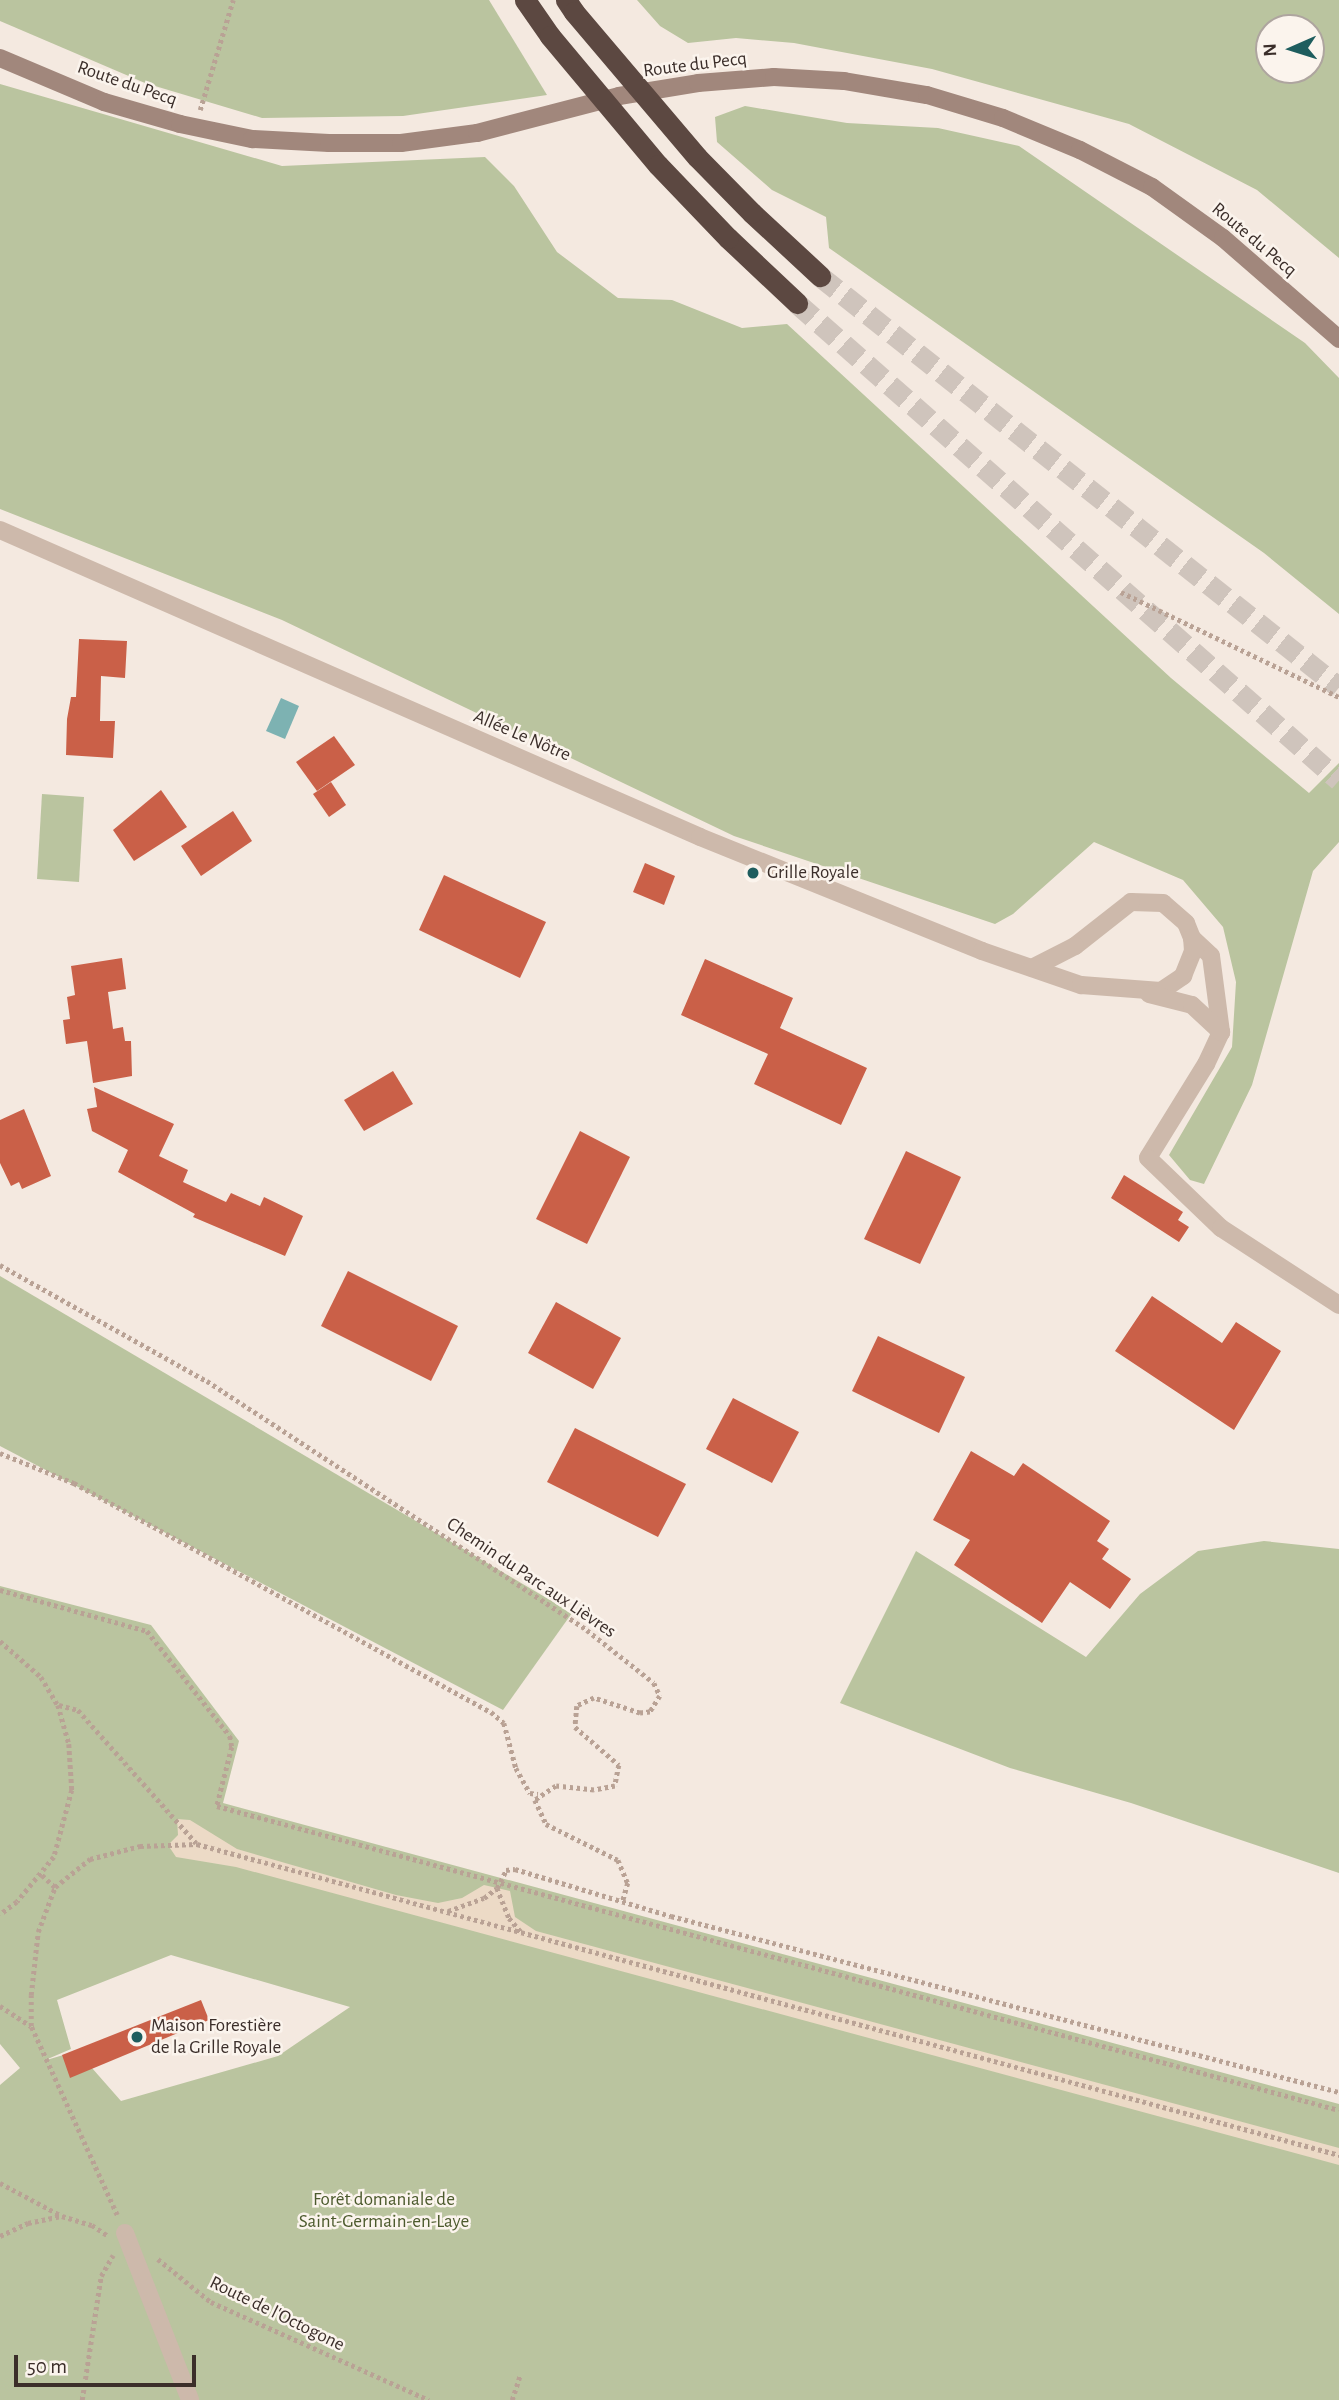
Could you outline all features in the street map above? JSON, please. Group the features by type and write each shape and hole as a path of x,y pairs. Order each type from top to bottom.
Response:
{"highway":[{"path":"525,0 603,103 727,238 797,303"},
{"path":"566,0 633,85 752,213 820,276"}],"main road":[{"name":"Route du Pecq","path":"0,58 104,102 195,127 252,139 401,143 477,132 619,96 774,77 844,81 927,95 1029,128 1152,187 1223,238 1339,340"}],"street":[{"name":"Allée Le Nôtre","path":"0,530 700,837 1081,985 1147,993 1192,1005 1221,1032"},
{"path":"1032,968 1075,946 1131,902 1163,903 1186,923 1192,938 1192,951 1182,976 1161,991 1147,993"},
{"path":"1192,938 1211,956 1221,1032 1149,1158 1221,1228 1339,1305"},
{"path":"118,2238 190,2400"}],"path":[{"path":"195,127 233,0"},
{"path":"1121,592 1339,697"},
{"name":"Chemin du Parc aux Lièvres","path":"0,1265 207,1381 638,1668 660,1696 650,1712 630,1711 594,1698 585,1699 573,1715 581,1735 619,1765 615,1786 594,1790 556,1786 538,1794"},
{"path":"0,1453 74,1483 280,1600 491,1712 504,1723 516,1768 530,1793 538,1794 539,1813 546,1824 618,1860 628,1883 623,1901"},
{"path":"0,1590 147,1631 230,1737 232,1747 217,1806 498,1886 1339,2109"},
{"path":"0,1641 41,1677 58,1705 69,1744 72,1790 63,1836 42,1875 0,1915"},
{"path":"58,1705 78,1710 197,1844"},
{"path":"82,2400 100,2276 118,2238 31,2026 38,1932 55,1887 71,1870 118,1850 197,1844 1339,2155"},
{"path":"446,1912 484,1898 498,1886 506,1870 515,1869 623,1901 1339,2092"},
{"path":"42,1875 55,1887"},
{"path":"498,1886 509,1917 521,1932"},
{"path":"2,2009 31,2026"},
{"name":"Route de l'Octogone","path":"0,2183 62,2216 92,2225 118,2238 211,2302 429,2400"},
{"path":"0,2236 28,2223 62,2216"},
{"path":"512,2400 520,2376"}],"green space":[{"path":"0,0 489,0 547,95 403,116 262,118 145,83 0,21"},
{"path":"637,0 1339,0 1339,258 1257,190 1129,124 932,69 794,43 736,38 688,43 660,26"},
{"path":"0,84 282,166 485,157 514,186 557,252 618,298 672,300 742,328 787,324 1171,678 1309,793 1339,763 1339,842 1313,871 1252,1085 1204,1184 1190,1180 1169,1155 1232,1047 1236,982 1223,927 1183,880 1094,842 1013,914 995,924 734,836 282,620 0,509"},
{"path":"745,106 847,123 938,128 1019,146 1305,343 1339,378 1339,614 1264,553 829,248 826,217 772,190 717,142 715,117"},
{"path":"42,794 84,797 79,882 37,879"},
{"path":"0,1276 572,1613 503,1710 0,1446"},
{"path":"1264,1541 1339,1549 1339,1873 1131,1803 1010,1768 840,1703 916,1551 1086,1657 1140,1594 1198,1551"},
{"name":"Forêt domaniale de Saint-Germain-en-Laye","path":"0,1586 151,1625 239,1741 223,1803 1339,2104 1339,2400 0,2400 0,2085 20,2068 0,2044","holes":["171,1955 350,2007 278,2056 121,2101 77,2051 43,2061 71,2049 57,2000"]}],"shaded area":[{"path":"177,1819 190,1820 237,1849 396,1895 438,1903 462,1898 484,1885 510,1891 515,1917 536,1931 1339,2148 1339,2165 236,1867 176,1857 168,1845 178,1835"}],"water":[{"path":"281,698 299,706 285,739 266,731"}],"building":[{"path":"79,639 127,641 125,678 101,676 100,721 115,721 113,758 66,755 67,719 71,697 76,697"},
{"path":"334,736 355,765 317,791 296,762"},
{"path":"331,782 346,805 329,817 313,794"},
{"path":"161,790 187,827 134,861 113,830"},
{"path":"233,811 252,841 201,876 181,846"},
{"path":"645,863 675,876 664,905 633,892"},
{"path":"444,875 546,922 520,978 419,930"},
{"path":"122,958 126,989 108,992 113,1029 123,1027 125,1041 131,1041 132,1076 93,1083 87,1041 66,1044 63,1020 70,1019 67,997 75,995 71,966"},
{"path":"705,959 793,998 780,1028 867,1068 841,1125 754,1084 768,1054 681,1015"},
{"path":"393,1071 413,1104 364,1131 344,1100"},
{"path":"94,1087 174,1124 159,1156 188,1170 183,1182 226,1202 231,1193 260,1206 264,1197 303,1216 285,1256 193,1217 195,1214 118,1172 128,1150 92,1131 87,1109 97,1107"},
{"path":"24,1109 51,1176 22,1189 19,1182 11,1186 0,1163 0,1120"},
{"path":"580,1131 630,1157 587,1244 536,1219"},
{"path":"906,1151 961,1177 920,1264 864,1239"},
{"path":"1124,1175 1183,1212 1178,1220 1189,1227 1179,1242 1111,1198"},
{"path":"348,1271 458,1326 431,1381 321,1326"},
{"path":"1152,1296 1222,1343 1236,1322 1281,1351 1234,1430 1115,1351"},
{"path":"556,1302 621,1338 593,1389 528,1353"},
{"path":"878,1336 965,1377 939,1433 852,1391"},
{"path":"733,1398 799,1432 772,1483 706,1449"},
{"path":"575,1428 686,1484 658,1537 547,1482"},
{"path":"971,1451 1014,1476 1023,1463 1110,1521 1097,1541 1109,1549 1102,1559 1131,1579 1110,1609 1070,1582 1042,1623 954,1565 970,1540 933,1520"},
{"name":"Maison Forestière de la Grille Royale","path":"201,2000 209,2020 70,2078 62,2055"}],"tunnel":[{"path":"820,276 1339,687"},
{"path":"797,303 1339,780"}],"place":[{"name":"Grille Royale","path":"753,873"},
{"name":"Maison Forestière de la Grille Royale","path":"137,2037"}]}
